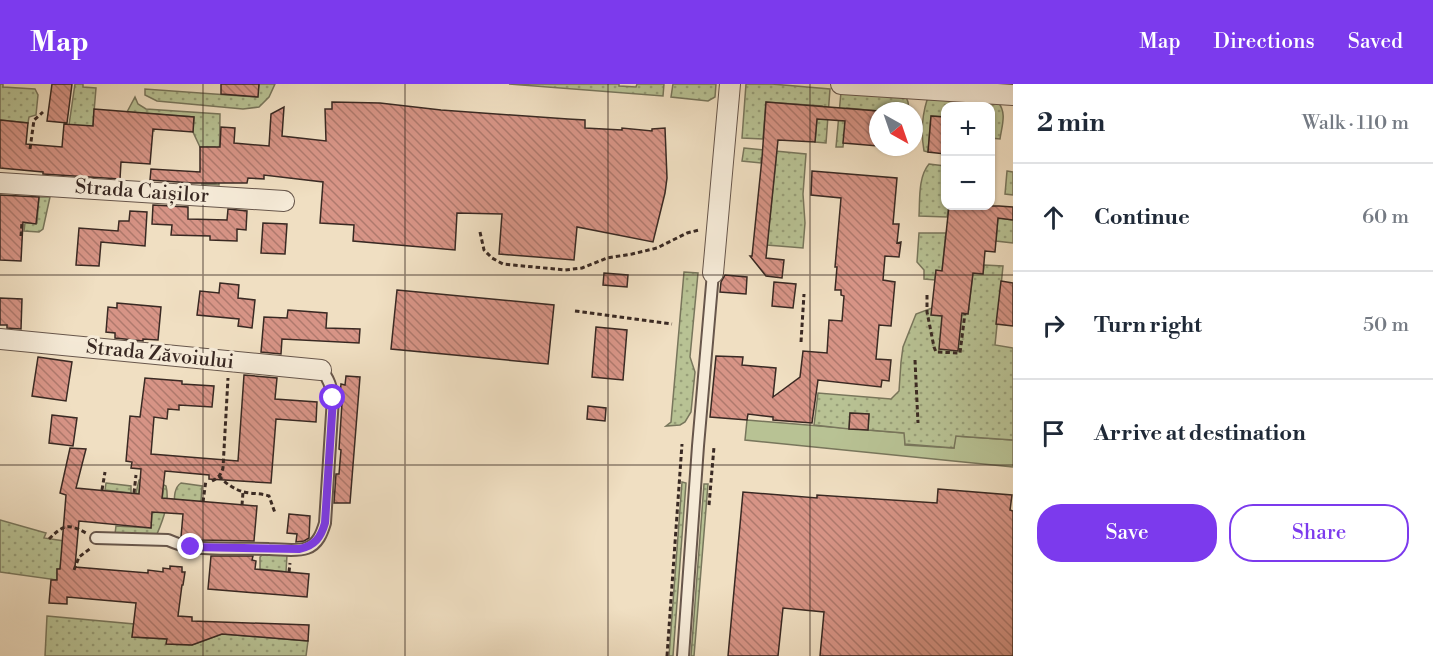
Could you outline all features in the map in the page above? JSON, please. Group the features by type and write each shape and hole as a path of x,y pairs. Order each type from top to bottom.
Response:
{"street":[{"path":"713,273 730,84"},
{"path":"841,84 1013,95"},
{"name":"Strada Caișilor","path":"0,183 284,201"},
{"name":"Strada Zăvoiului","path":"0,339 321,370"}],"lane":[{"path":"683,656 713,273"},
{"path":"100,538 168,540 178,545 191,547 274,549 307,548 315,543 325,523 333,398 326,375 321,370"}],"path":[{"path":"30,149 34,120 43,112"},
{"path":"21,236 22,222"},
{"path":"480,232 484,250 503,264 565,270 582,268 607,258 657,248 687,233 718,223"},
{"path":"801,342 804,294"},
{"path":"927,295 927,312 936,352 960,353 965,313"},
{"path":"575,311 672,324"},
{"path":"915,360 918,423"},
{"path":"212,481 219,476 223,468 229,362"},
{"path":"666,656 682,444"},
{"path":"102,490 105,472"},
{"path":"134,493 136,475"},
{"path":"219,476 243,492 269,496 275,513"},
{"path":"203,502 206,480"},
{"path":"242,505 243,492"},
{"path":"49,539 64,526 79,529 100,538 79,557 74,570"}],"green space":[{"path":"0,84 3,84 3,87 35,89 38,95 36,115 29,117 28,123 0,120"},
{"path":"75,84 96,88 93,124 154,129 154,131 69,125"},
{"path":"259,84 275,84 269,97 259,107 243,109 157,101 145,95 145,89 257,97"},
{"path":"509,84 619,84 619,86 636,87 637,84 664,84 663,96"},
{"path":"673,84 716,84 715,97 708,101 671,97"},
{"path":"746,84 830,89 826,143 815,142 817,119 822,119 822,106 766,102 763,139 742,138"},
{"path":"841,92 906,97 908,102 869,102 869,110 847,108 843,147 836,147"},
{"path":"935,96 998,102 1003,115 1000,139 995,138 995,102 941,102 941,117 931,116 928,152 924,151 923,122 927,100"},
{"path":"135,97 138,104 146,109 220,114 219,185 201,184 216,183 215,147 200,147 193,132 194,117 127,112"},
{"path":"744,148 806,154 803,248 767,245 776,159 761,158 761,163 742,161"},
{"path":"929,164 941,166 941,210 948,210 947,217 919,216 921,182"},
{"path":"1007,171 1013,172 1013,195 1005,194"},
{"path":"39,197 50,197 43,229 39,232 24,231 25,223 37,223"},
{"path":"998,218 1013,220 1013,243 996,241"},
{"path":"919,233 946,233 942,271 936,271 935,280 924,279 924,270 917,262"},
{"path":"984,265 1003,266 995,345 1013,348 1013,440 956,436 954,448 905,444 904,433 868,430 869,414 850,413 849,429 814,425 818,393 891,399 899,391 903,347 916,314 932,308 968,314 973,273 983,274"},
{"path":"684,272 698,273 690,357 695,372 691,412 685,422 680,425 666,426 671,422"},
{"path":"747,420 905,433 905,445 954,448 955,436 1013,440 1013,467 745,440"},
{"path":"143,479 166,486 164,517 157,534 115,534 116,526 151,528 152,512 161,512 163,491 140,483 139,494 136,493 139,480"},
{"path":"682,482 686,483 673,656 669,656"},
{"path":"106,483 131,486 131,493 105,490"},
{"path":"181,483 202,486 201,501 174,513 175,492"},
{"path":"704,484 708,484 694,656 691,656"},
{"path":"0,520 46,533 44,538 64,541 60,569 57,569 57,580 0,572"},
{"path":"262,555 287,555 286,572 260,569"},
{"path":"47,616 134,624 132,637 167,639 167,644 192,645 222,634 308,641 306,656 45,656"}],"building":[{"path":"52,84 72,84 67,123 47,121"},
{"path":"221,84 259,84 258,97 221,94"},
{"path":"332,102 380,103 441,110 585,120 585,128 652,131 652,129 665,128 667,178 653,242 577,227 574,260 499,254 502,214 457,213 455,250 353,241 354,225 320,223 323,182 264,175 264,179 248,178 247,183 150,180 151,169 200,172 200,147 220,147 221,127 235,128 234,143 269,146 271,114 284,107 282,136 326,141 325,109 332,109"},
{"path":"766,102 869,110 869,145 843,143 845,121 817,119 815,142 778,140 766,258 784,260 782,278 766,276 750,256 752,256"},
{"path":"94,109 194,117 193,132 153,129 150,164 121,162 120,179 43,174 43,172 0,168 0,120 28,123 26,144 62,147 64,124 93,126"},
{"path":"931,116 941,117 941,154 928,152"},
{"path":"812,171 897,178 893,224 899,224 897,243 901,242 899,257 885,256 883,280 895,282 891,326 879,325 876,359 891,360 889,381 882,380 881,387 818,380 812,423 773,420 773,417 748,414 747,420 710,417 716,356 743,357 742,365 776,368 773,397 800,377 803,351 827,353 829,320 842,321 844,296 841,295 841,290 835,290 841,198 811,195"},
{"path":"0,195 39,197 36,224 23,222 21,261 0,260"},
{"path":"153,205 188,207 188,219 227,220 228,209 247,211 246,230 237,229 237,241 210,240 210,236 171,235 172,225 152,224"},
{"path":"995,206 1013,207 1013,220 998,218 995,252 985,251 983,274 973,273 968,314 962,313 958,351 939,349 942,316 931,315 936,270 942,271 949,210 995,210"},
{"path":"130,211 147,212 145,246 101,242 99,266 76,265 79,228 118,231 119,221 129,221"},
{"path":"263,223 287,224 285,254 261,253"},
{"path":"604,273 628,275 627,287 603,285"},
{"path":"725,275 747,277 746,294 720,292 721,282"},
{"path":"1001,281 1013,283 1013,326 996,324"},
{"path":"774,282 796,284 793,308 772,306"},
{"path":"220,283 239,285 238,298 255,300 252,328 238,326 239,319 197,315 200,291 219,293"},
{"path":"397,290 554,305 548,364 391,349"},
{"path":"0,298 22,299 21,329 0,325"},
{"path":"117,303 161,307 158,340 115,338 115,333 106,332 108,307 117,308"},
{"path":"288,310 327,313 326,328 360,329 359,343 282,339 281,354 261,352 264,317 287,318"},
{"path":"596,327 627,330 623,380 592,377"},
{"path":"38,357 72,362 66,401 32,396"},
{"path":"244,375 277,378 275,399 317,402 316,422 276,419 271,483 209,479 209,475 165,471 162,498 257,506 254,541 200,540 181,537 183,514 152,512 151,528 79,521 75,567 148,573 148,570 163,572 163,568 170,569 170,566 182,567 182,572 185,572 178,616 192,617 192,621 309,625 308,641 222,634 192,645 166,644 167,639 132,637 136,603 67,597 67,604 49,603 51,580 57,580 57,569 60,569 66,495 60,493 70,448 86,449 76,488 139,494 141,469 131,468 132,462 126,461 130,416 140,417 145,378 214,386 212,407 179,405 179,410 168,409 167,419 154,417 151,454 238,461"},
{"path":"346,376 360,377 350,503 334,503 336,474 339,474 341,450 339,449 341,384 345,385"},
{"path":"588,406 606,408 605,421 587,419"},
{"path":"850,413 869,414 868,430 849,429"},
{"path":"52,415 77,418 73,446 49,443"},
{"path":"938,489 1012,495 1010,510 1013,511 1013,656 820,656 824,612 783,608 778,656 728,656 743,492 817,498 817,495 937,503"},
{"path":"289,514 310,516 309,538 296,542 297,534 287,533"},
{"path":"211,556 253,556 252,560 256,561 255,569 309,574 307,597 208,589"}],"route":[{"path":"191,547 299,549 307,548 315,543 325,523 333,398"}]}
